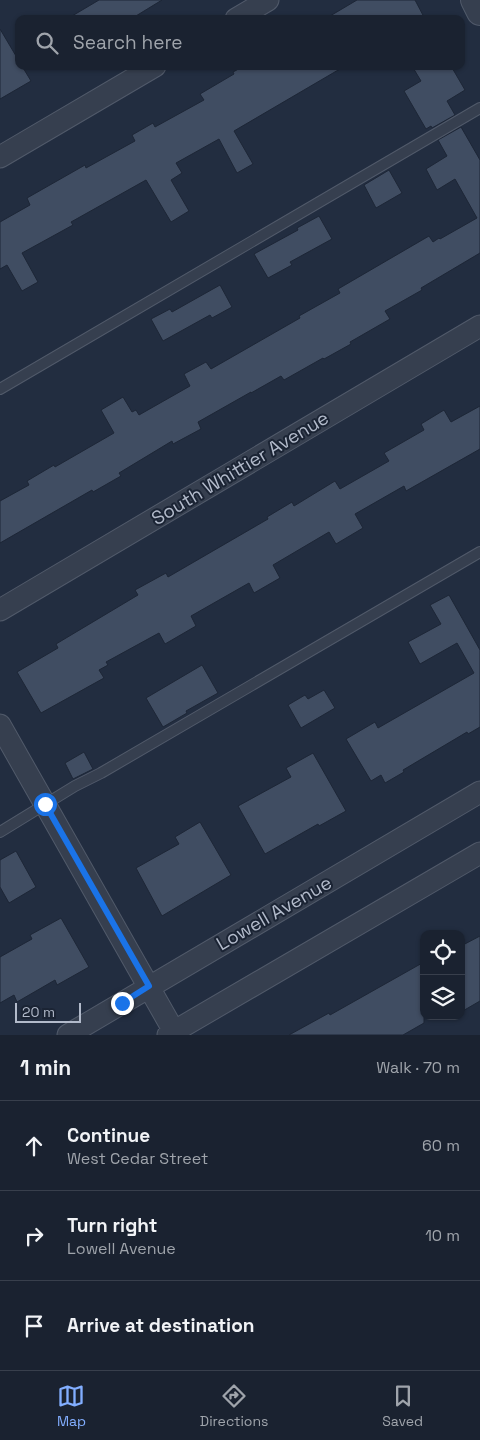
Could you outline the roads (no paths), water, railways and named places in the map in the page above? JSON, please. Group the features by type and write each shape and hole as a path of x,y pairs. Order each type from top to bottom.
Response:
{"street":[{"path":"243,15 268,0"},
{"path":"474,0 480,12"},
{"path":"0,157 148,70"},
{"name":"South Whittier Avenue","path":"0,610 480,326"},
{"path":"0,725 149,986 173,1034 480,853"},
{"name":"Lowell Avenue","path":"68,1035 480,792"}],"lane":[{"path":"0,389 480,108"},
{"path":"0,832 75,786 101,773 480,552"}]}
